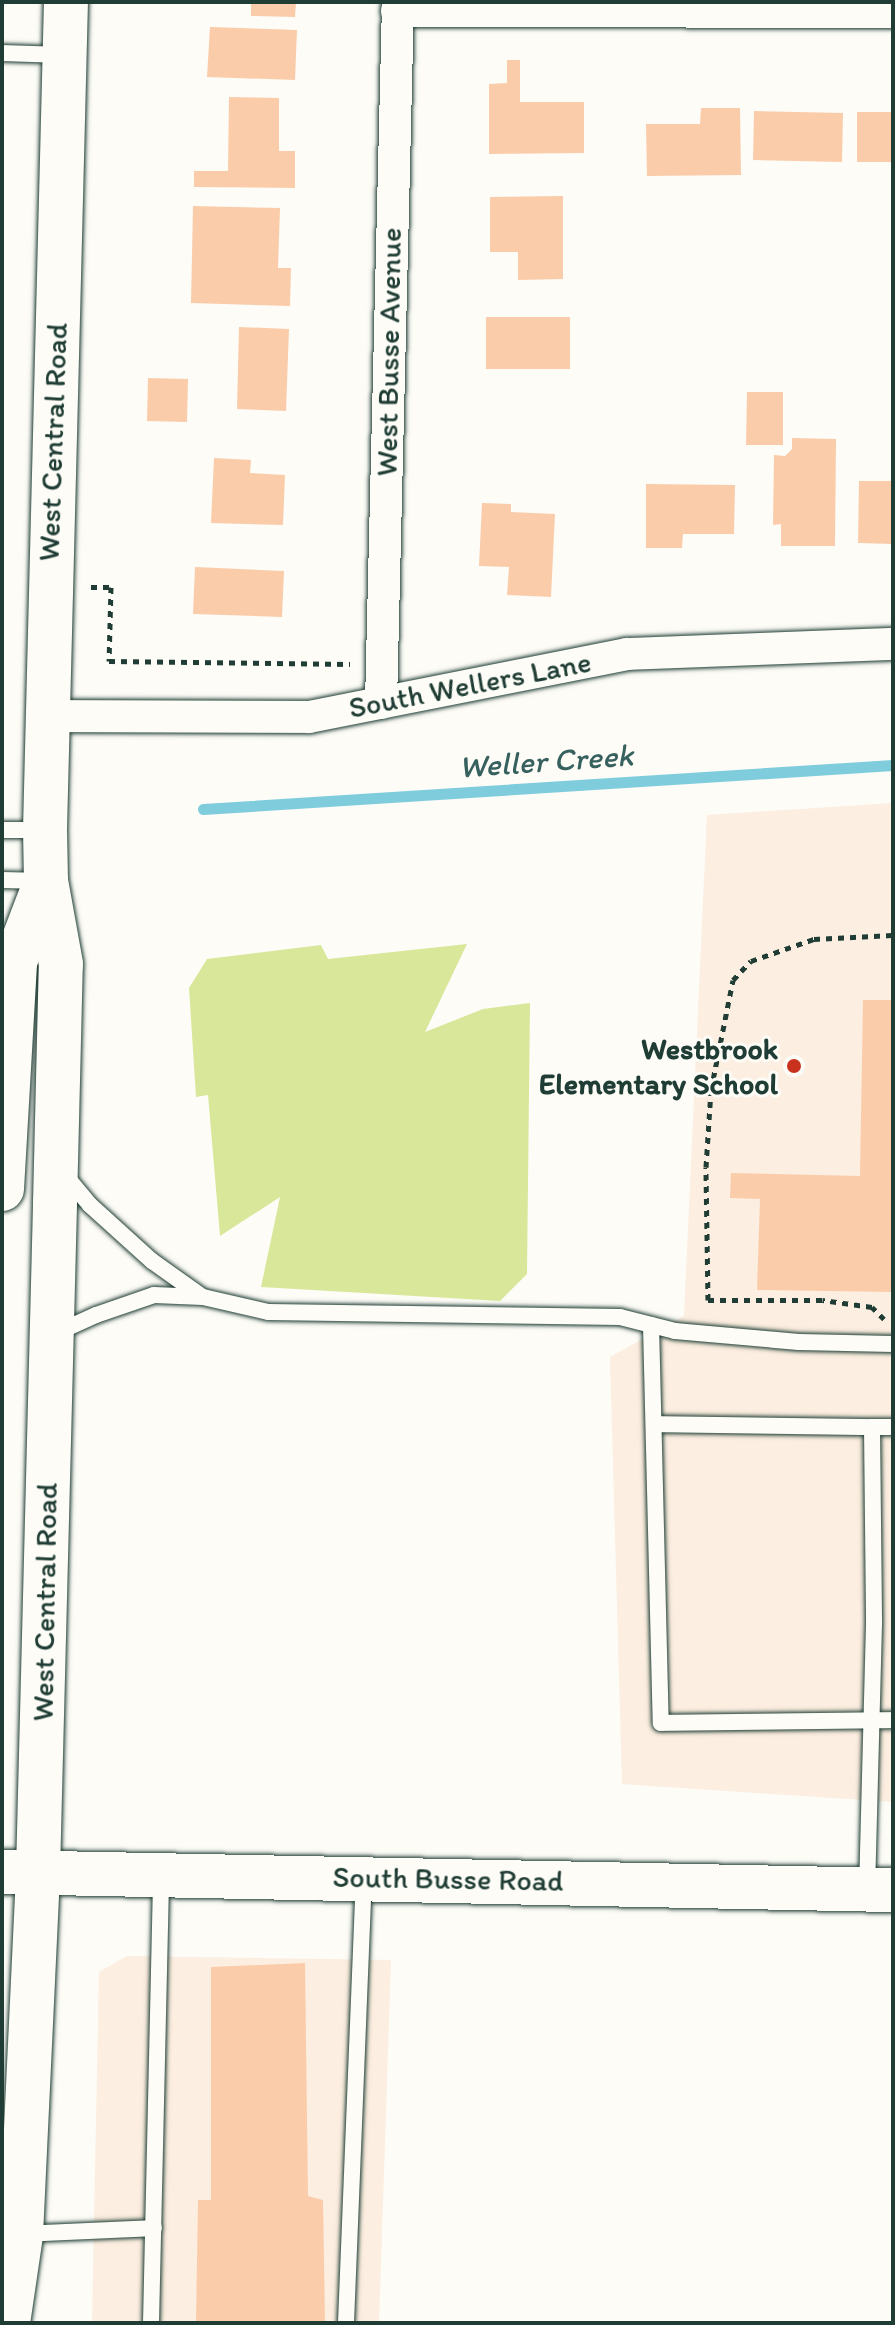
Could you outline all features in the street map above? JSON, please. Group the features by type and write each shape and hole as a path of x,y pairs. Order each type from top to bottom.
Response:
{"main road":[{"name":"West Central Road","path":"8,2323 21,2235 20,1872 52,1335 61,964 46,881 45,830 66,2"},
{"name":"West Central Road","path":"2,1189 15,962 46,881"},
{"name":"South Busse Road","path":"20,1872 880,1890"}],"street":[{"path":"398,7 893,12"},
{"name":"West Busse Avenue","path":"381,703 398,7"},
{"name":"South Wellers Lane","path":"47,716 309,717 627,654 893,644"}],"lane":[{"path":"2,53 64,55"},
{"path":"2,830 45,830"},
{"path":"2,880 46,881"},
{"path":"56,1165 90,1205 152,1261 203,1297"},
{"path":"52,1335 96,1315 154,1295 203,1297 268,1312 620,1317 675,1331 799,1342 893,1344"},
{"path":"651,1325 661,1723 893,1720"},
{"path":"654,1424 893,1427"},
{"path":"872,1427 873,1720 880,1890"},
{"path":"151,2323 161,1874"},
{"path":"346,2323 364,1877"},
{"path":"21,2235 154,2228"}],"path":[{"path":"111,587 109,661 352,664 382,655"},
{"path":"893,935 814,939 751,961 733,980 711,1090 706,1167 708,1300 834,1302 872,1307 893,1327"}],"shaded area":[{"name":"Westbrook Elementary School","path":"893,803 893,1802 622,1784 610,1357 684,1316 707,815"},
{"path":"127,1956 391,1960 379,2323 92,2323 99,1972"}],"green space":[{"path":"467,944 425,1032 483,1009 530,1003 527,1274 500,1301 261,1287 280,1197 220,1236 208,1095 196,1097 189,988 207,959 321,945 328,959"}],"building":[{"path":"251,2 296,2 295,17 251,16"},
{"path":"210,27 297,30 295,80 207,77"},
{"path":"507,60 520,60 520,102 584,102 584,153 489,154 489,84 507,83"},
{"path":"229,97 279,98 279,151 295,151 295,188 194,187 194,171 228,171"},
{"path":"701,108 740,108 741,175 647,176 646,124 700,124"},
{"path":"754,111 843,113 842,162 753,160"},
{"path":"857,112 893,112 893,162 857,162"},
{"path":"563,196 563,279 518,280 518,252 490,252 490,197"},
{"path":"193,206 280,208 278,268 291,268 290,306 191,303"},
{"path":"486,317 570,317 570,369 486,369"},
{"path":"239,327 289,329 286,411 237,409"},
{"path":"148,378 188,379 187,422 147,421"},
{"path":"747,392 783,392 783,445 746,445"},
{"path":"792,438 836,439 835,546 781,546 781,524 773,525 774,455 785,456 792,449"},
{"path":"214,458 251,460 250,473 285,475 283,525 211,523"},
{"path":"859,481 893,481 893,544 858,543"},
{"path":"646,484 735,485 734,534 683,534 682,548 646,548"},
{"path":"482,503 511,504 511,512 555,514 551,597 507,595 509,567 479,566"},
{"path":"195,567 284,571 282,617 193,614"},
{"path":"863,1000 893,1000 893,1292 757,1290 760,1199 730,1198 731,1173 860,1176"},
{"path":"305,1963 308,2196 323,2200 325,2322 196,2323 198,2200 211,2200 211,1967"}],"waterway":[{"name":"Weller Creek","path":"203,809 893,765"}],"place":[{"name":"Westbrook Elementary School","path":"794,1066"}]}
